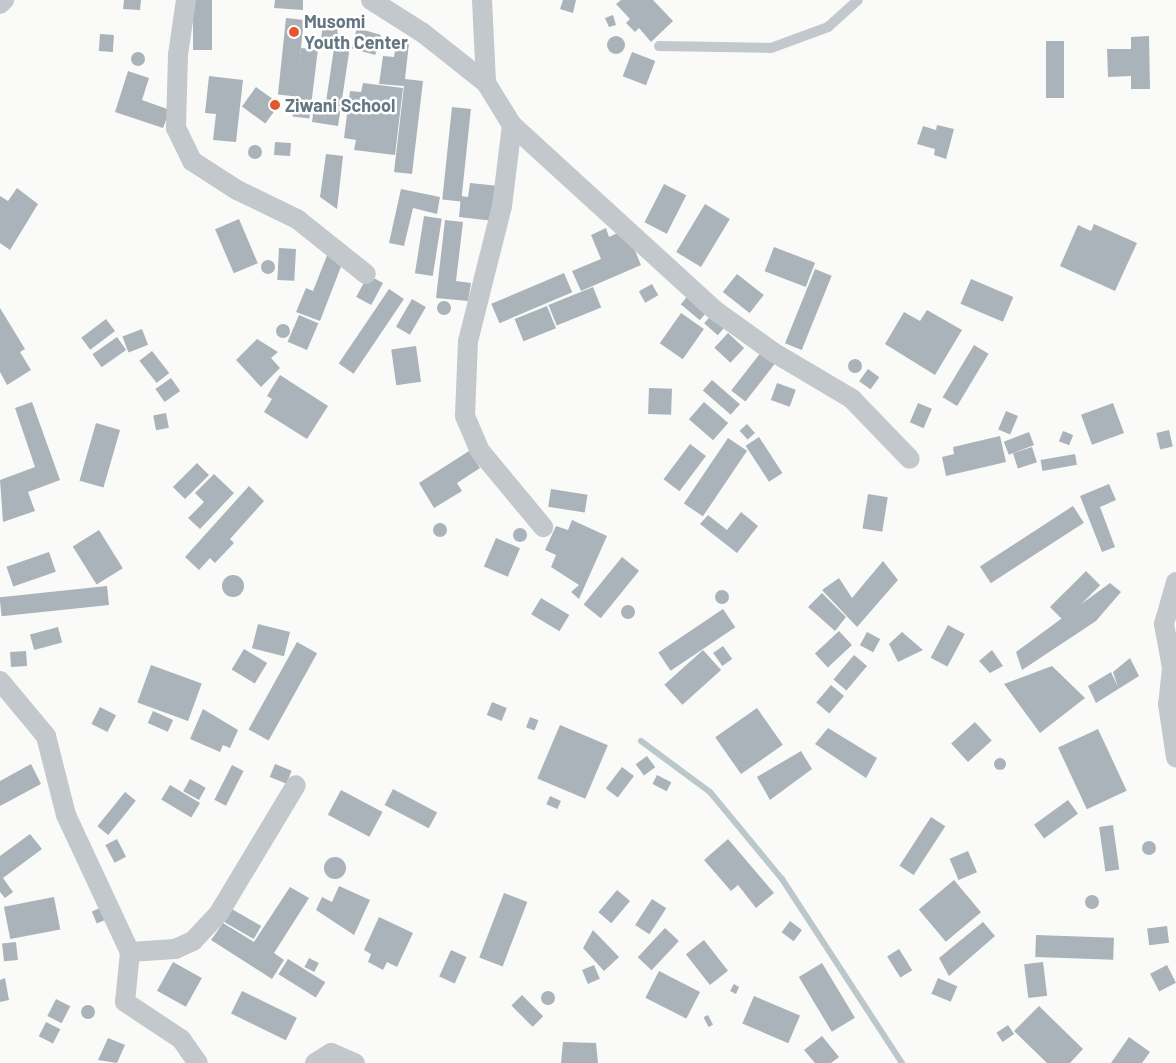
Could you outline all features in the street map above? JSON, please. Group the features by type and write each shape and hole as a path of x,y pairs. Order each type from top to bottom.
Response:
{"street":[{"path":"0,4 4,0"},
{"path":"186,0 178,55 176,128 192,161 237,190 296,219 366,274"},
{"path":"371,0 394,12 486,83 512,125 716,311 773,352 852,399 910,459"},
{"path":"482,0 486,83"},
{"path":"512,125 502,206 468,341 465,416 480,451 544,527"},
{"path":"1176,582 1164,624 1172,668 1168,704 1176,756"},
{"path":"0,680 46,736 66,815 130,952 125,1002 181,1039 198,1063"},
{"path":"130,952 175,949 193,941 219,913 296,785"},
{"path":"316,1063 331,1053 355,1063"}],"lane":[{"path":"659,46 771,48 828,27 858,0"}],"building":[{"path":"124,0 141,0 140,10 123,9"},
{"path":"193,0 212,0 212,50 193,50"},
{"path":"275,0 303,0 303,10 274,8"},
{"path":"563,0 576,0 573,13 560,9"},
{"path":"621,0 653,0 673,21 651,42 639,28 635,32 626,23 630,19 616,4"},
{"path":"613,15 616,25 609,27 605,18"},
{"path":"286,18 304,20 296,96 278,95"},
{"path":"324,18 337,20 338,44 350,46 338,126 312,122 315,100 326,102 334,48 320,46"},
{"path":"357,28 381,35 375,55 351,48"},
{"path":"100,34 114,35 113,52 99,51"},
{"path":"612,36 620,36 625,41 623,52 612,54 607,49 607,41"},
{"path":"1149,36 1150,89 1131,89 1131,76 1108,77 1107,49 1131,49 1131,37"},
{"path":"1046,41 1064,41 1064,98 1046,98"},
{"path":"396,42 409,43 405,79 423,81 412,174 394,172 404,86 379,84 383,56 394,57"},
{"path":"301,48 318,50 309,119 293,116"},
{"path":"138,52 143,54 145,59 143,64 138,66 133,64 131,59 133,54"},
{"path":"632,52 655,61 646,85 623,76"},
{"path":"128,71 149,78 142,100 170,110 163,128 115,112"},
{"path":"209,76 243,80 236,142 213,140 216,114 205,113"},
{"path":"363,83 403,88 395,155 354,150 356,140 344,138 350,91 361,92"},
{"path":"256,87 279,104 265,123 242,106"},
{"path":"452,107 471,109 461,201 442,199"},
{"path":"937,125 954,129 946,159 934,155 935,149 917,144 923,126 936,130"},
{"path":"275,142 291,143 290,156 274,155"},
{"path":"255,145 260,147 262,152 260,157 255,159 250,157 248,152 250,147"},
{"path":"326,154 343,156 337,209 320,197"},
{"path":"470,183 499,186 494,221 459,217 461,196 468,197"},
{"path":"664,184 686,195 667,234 644,222"},
{"path":"17,188 38,204 10,250 0,243 0,196 8,201"},
{"path":"401,189 440,197 437,214 413,208 404,246 389,243"},
{"path":"705,204 730,219 701,267 676,252"},
{"path":"424,216 442,219 433,276 415,273"},
{"path":"239,219 258,263 234,273 215,229"},
{"path":"445,220 463,222 456,281 471,283 468,301 436,298"},
{"path":"1094,224 1137,243 1115,291 1060,266 1078,225 1091,231"},
{"path":"606,228 609,237 626,229 641,265 581,291 572,271 601,259 591,235"},
{"path":"774,247 815,263 806,287 765,271"},
{"path":"279,248 296,249 294,281 277,280"},
{"path":"328,253 344,259 320,321 296,312 306,288 313,291"},
{"path":"268,260 273,262 275,267 273,272 268,274 263,272 261,267 263,262"},
{"path":"815,269 832,276 802,350 785,343"},
{"path":"564,273 572,292 499,323 491,304"},
{"path":"737,274 764,295 750,313 723,292"},
{"path":"368,275 383,283 371,305 356,297"},
{"path":"971,279 1013,297 1003,322 960,304"},
{"path":"652,284 658,295 645,303 639,291"},
{"path":"593,287 601,307 557,325 548,305"},
{"path":"389,289 404,299 354,374 339,364"},
{"path":"691,292 710,308 700,320 681,304"},
{"path":"412,299 426,307 410,335 396,327"},
{"path":"444,301 449,303 451,308 449,313 444,315 439,313 437,308 439,303"},
{"path":"547,306 556,328 524,341 515,319"},
{"path":"0,308 25,349 20,352 31,370 7,385 0,372"},
{"path":"927,310 962,330 935,375 885,344 904,312 920,321"},
{"path":"714,312 728,324 718,335 704,323"},
{"path":"681,313 704,329 683,359 660,343"},
{"path":"299,315 318,323 307,350 288,342"},
{"path":"106,319 115,331 90,350 81,338"},
{"path":"283,324 288,326 290,331 288,336 283,338 278,336 276,331 278,326"},
{"path":"142,329 148,345 128,352 122,337"},
{"path":"728,333 744,348 730,363 714,348"},
{"path":"117,337 126,350 102,367 92,354"},
{"path":"257,339 278,352 271,358 280,368 261,387 236,360"},
{"path":"974,345 989,354 957,406 943,397"},
{"path":"416,346 421,382 396,385 391,349"},
{"path":"152,351 169,373 157,383 139,361"},
{"path":"762,351 776,362 745,401 731,390"},
{"path":"852,359 858,359 862,366 858,373 852,373 848,369 848,363"},
{"path":"868,369 879,377 871,389 859,381"},
{"path":"280,375 328,406 307,439 264,412 272,399 267,396"},
{"path":"171,378 180,391 165,402 155,389"},
{"path":"712,380 740,404 731,415 703,391"},
{"path":"777,383 796,390 790,407 771,400"},
{"path":"649,388 672,389 671,415 648,414"},
{"path":"32,402 60,480 28,492 35,511 3,522 0,480 35,467 15,408"},
{"path":"704,402 728,423 713,440 689,419"},
{"path":"918,403 932,409 924,428 910,422"},
{"path":"1113,403 1124,433 1092,445 1081,415"},
{"path":"1006,411 1018,416 1010,434 998,429"},
{"path":"166,413 169,428 156,430 153,415"},
{"path":"96,423 120,430 103,488 79,481"},
{"path":"747,424 755,433 748,440 740,431"},
{"path":"1169,430 1173,447 1160,449 1156,433"},
{"path":"1063,431 1073,435 1069,445 1059,441"},
{"path":"1029,432 1034,445 1009,455 1004,442"},
{"path":"1000,436 1006,462 946,476 942,457 954,454 953,447"},
{"path":"759,437 782,473 769,482 746,446"},
{"path":"728,438 747,451 703,516 684,503"},
{"path":"690,444 706,456 679,491 664,479"},
{"path":"1032,447 1037,462 1018,468 1013,453"},
{"path":"469,451 480,468 457,483 462,491 434,508 419,483"},
{"path":"1075,454 1077,465 1042,471 1041,460"},
{"path":"197,463 209,475 185,499 173,487"},
{"path":"214,474 234,493 200,529 188,518 204,502 195,493"},
{"path":"1109,484 1116,500 1100,507 1115,547 1102,552 1080,496"},
{"path":"249,486 264,501 230,539 234,543 215,563 210,558 199,570 185,557"},
{"path":"551,489 588,495 585,513 548,507"},
{"path":"868,494 888,497 882,532 863,529"},
{"path":"1073,506 1084,523 991,583 980,566"},
{"path":"741,512 758,526 737,553 700,524 708,515 727,530"},
{"path":"572,520 607,536 579,599 571,592 579,585 551,567 556,555 545,550 556,526 568,530"},
{"path":"440,523 445,525 447,530 445,535 440,537 435,535 433,530 435,525"},
{"path":"520,528 525,530 527,535 525,540 520,542 515,540 513,535 515,530"},
{"path":"99,530 123,568 97,585 73,546"},
{"path":"496,538 520,548 508,577 484,567"},
{"path":"49,552 56,572 13,587 6,567"},
{"path":"622,557 639,571 601,618 584,604"},
{"path":"883,561 898,580 857,627 822,590 839,578 852,598"},
{"path":"1086,571 1100,585 1064,621 1050,607"},
{"path":"233,575 241,578 244,586 241,594 233,597 225,594 222,586 225,578"},
{"path":"1110,583 1121,592 1096,621 1022,670 1016,652"},
{"path":"107,586 109,605 2,616 0,597"},
{"path":"722,590 727,592 729,597 727,602 722,604 717,602 715,597 717,592"},
{"path":"822,593 846,617 835,631 808,607"},
{"path":"541,598 569,615 560,631 531,614"},
{"path":"628,605 633,607 635,612 633,617 628,619 623,617 621,612 623,607"},
{"path":"723,609 735,627 671,671 658,653"},
{"path":"258,624 290,632 284,656 252,648"},
{"path":"948,625 965,634 947,667 931,658"},
{"path":"58,627 62,642 34,650 30,635"},
{"path":"839,631 852,645 828,667 815,654"},
{"path":"867,632 880,639 873,652 860,645"},
{"path":"902,632 923,650 898,662 889,644"},
{"path":"297,642 317,653 269,741 249,729"},
{"path":"723,646 732,659 722,666 713,653"},
{"path":"244,649 267,663 255,683 232,670"},
{"path":"703,650 721,670 682,705 664,685"},
{"path":"992,650 1003,666 990,673 979,661"},
{"path":"26,651 27,666 11,667 10,652"},
{"path":"854,655 867,666 846,690 833,680"},
{"path":"1130,658 1139,676 1096,703 1088,686 1111,672 1118,687 1113,672"},
{"path":"151,665 202,683 188,721 137,703"},
{"path":"1052,666 1085,698 1040,733 1004,684"},
{"path":"831,685 844,696 829,714 816,703"},
{"path":"492,702 507,708 502,721 487,715"},
{"path":"100,707 116,715 107,732 91,724"},
{"path":"757,708 783,745 741,774 715,737"},
{"path":"203,709 238,730 230,748 223,745 220,752 190,739"},
{"path":"153,711 173,720 168,732 148,723"},
{"path":"530,717 538,720 534,730 526,727"},
{"path":"975,722 992,741 968,762 951,743"},
{"path":"560,725 608,745 585,799 537,778"},
{"path":"828,728 877,758 866,778 815,744"},
{"path":"1098,729 1127,791 1087,809 1058,748"},
{"path":"801,751 812,769 770,800 757,777"},
{"path":"647,756 655,767 644,776 636,764"},
{"path":"998,758 1002,758 1006,764 1002,770 998,770 994,766 994,762"},
{"path":"31,764 41,784 0,806 0,781"},
{"path":"275,764 292,771 286,784 270,777"},
{"path":"232,765 244,771 226,806 214,800"},
{"path":"622,767 634,776 618,798 606,789"},
{"path":"657,775 671,782 667,791 652,784"},
{"path":"190,779 206,788 199,800 183,791"},
{"path":"170,785 200,803 191,818 161,800"},
{"path":"393,789 437,812 429,828 385,805"},
{"path":"341,790 382,812 369,837 328,815"},
{"path":"125,792 136,801 108,835 97,826"},
{"path":"550,796 561,801 557,809 546,804"},
{"path":"1068,800 1078,814 1044,838 1034,825"},
{"path":"931,817 945,826 914,875 899,866"},
{"path":"1113,825 1119,870 1105,872 1099,827"},
{"path":"30,834 42,849 3,878 13,892 5,898 0,892 0,856"},
{"path":"117,839 126,857 114,863 105,845"},
{"path":"728,839 774,893 756,908 738,885 731,891 704,860"},
{"path":"1146,841 1152,841 1156,848 1152,855 1146,855 1142,851 1142,845"},
{"path":"968,851 977,872 959,880 950,859"},
{"path":"335,857 343,860 346,868 343,876 335,879 327,876 324,868 327,860"},
{"path":"954,880 981,912 946,942 919,910"},
{"path":"339,886 370,900 354,935 316,910 322,897 332,902"},
{"path":"290,887 309,898 274,953 284,960 272,979 211,940 223,923 254,942"},
{"path":"617,890 630,901 611,923 598,912"},
{"path":"504,893 527,902 503,966 479,957"},
{"path":"1089,895 1095,895 1099,902 1095,909 1089,909 1085,905 1085,899"},
{"path":"54,897 60,929 10,939 4,907"},
{"path":"652,899 666,908 649,934 635,925"},
{"path":"100,908 105,920 97,923 92,912"},
{"path":"230,908 261,926 254,939 222,921"},
{"path":"379,917 413,933 397,967 387,962 383,970 368,962 371,954 364,950"},
{"path":"790,921 802,930 794,941 782,932"},
{"path":"983,922 995,936 949,976 939,958"},
{"path":"1167,926 1169,943 1149,945 1147,928"},
{"path":"665,928 679,941 652,970 638,957"},
{"path":"593,930 619,957 604,971 583,948"},
{"path":"1036,935 1114,938 1113,960 1035,957"},
{"path":"704,940 728,971 710,985 686,954"},
{"path":"16,942 18,960 4,961 2,943"},
{"path":"899,949 912,970 900,978 887,956"},
{"path":"451,950 467,957 455,983 439,976"},
{"path":"309,958 319,963 314,972 304,967"},
{"path":"288,959 325,982 316,998 278,974"},
{"path":"173,962 202,978 186,1007 157,991"},
{"path":"1043,962 1047,996 1028,998 1024,964"},
{"path":"822,963 855,1018 832,1032 799,977"},
{"path":"594,965 600,979 588,984 582,970"},
{"path":"1167,965 1176,983 1159,991 1150,974"},
{"path":"659,971 700,992 686,1019 645,998"},
{"path":"5,978 9,1000 0,1002 0,980"},
{"path":"938,978 957,986 951,1002 931,994"},
{"path":"734,984 739,987 736,994 730,991"},
{"path":"242,991 297,1018 286,1040 231,1013"},
{"path":"548,991 553,993 555,998 553,1003 548,1005 543,1003 541,998 543,993"},
{"path":"522,995 543,1016 533,1027 511,1006"},
{"path":"754,996 800,1016 788,1043 742,1024"},
{"path":"56,999 70,1006 62,1023 47,1016"},
{"path":"88,1005 93,1007 95,1012 93,1017 88,1019 83,1017 81,1012 83,1007"},
{"path":"1039,1006 1083,1049 1070,1063 1047,1063 1014,1031"},
{"path":"708,1015 713,1025 709,1027 704,1017"},
{"path":"46,1022 60,1029 53,1044 39,1036"},
{"path":"1008,1025 1014,1034 1003,1042 996,1033"},
{"path":"822,1036 839,1057 831,1063 815,1063 804,1050"},
{"path":"1129,1037 1150,1052 1142,1063 1111,1063"},
{"path":"108,1038 125,1045 117,1063 98,1060"},
{"path":"563,1042 596,1043 598,1063 561,1063"}],"waterway":[{"path":"641,741 710,792 782,879 902,1063"}],"place":[{"name":"Musomi Youth Center","path":"294,32"},
{"name":"Ziwani School","path":"275,105"}]}
